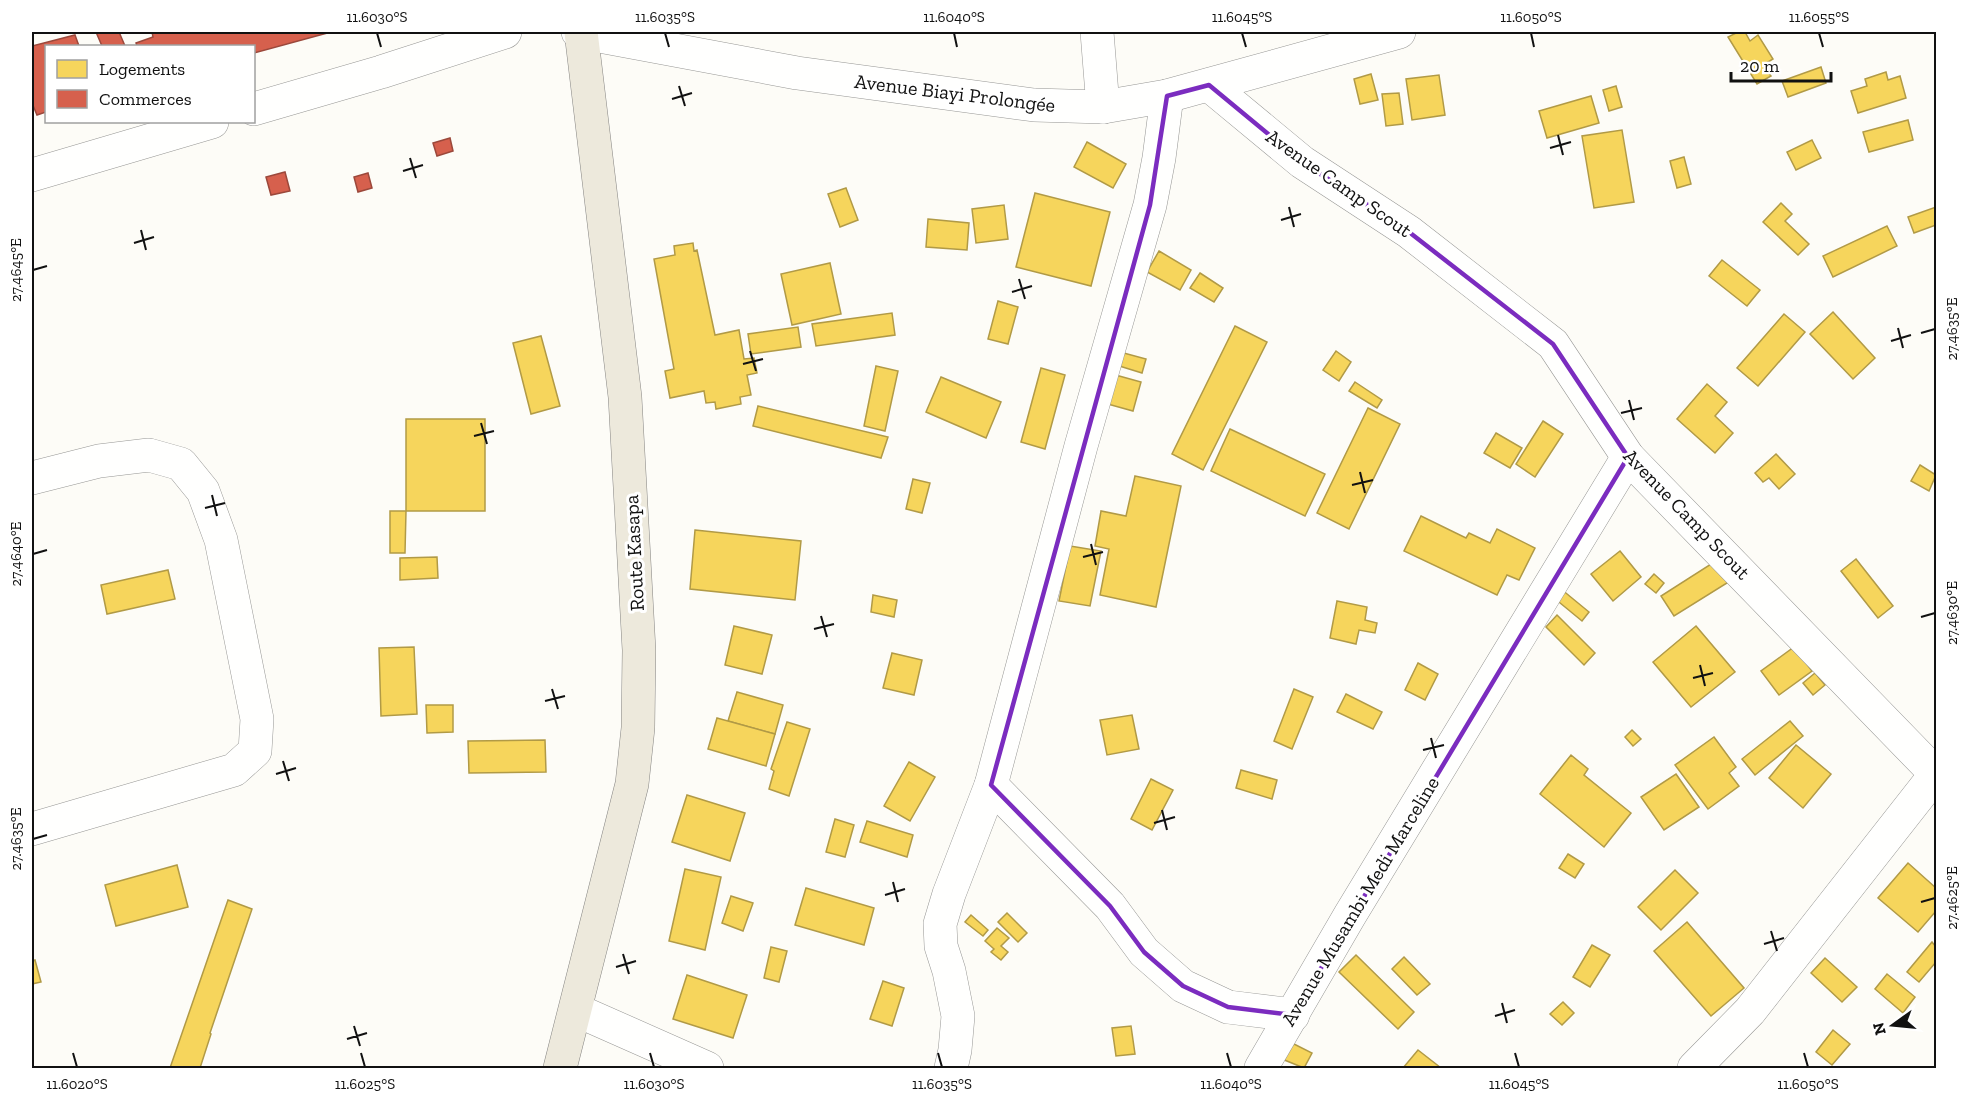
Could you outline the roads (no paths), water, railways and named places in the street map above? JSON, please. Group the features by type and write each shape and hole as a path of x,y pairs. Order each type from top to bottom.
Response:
{"main road":[{"name":"Route Kasapa","path":"560,1068 632,784 638,728 639,661 625,397 580,32"}],"street":[{"path":"255,110 505,32"},
{"name":"Avenue Biayi Prolongée","path":"580,32 797,73 1034,105 1102,107 1167,96 1399,32"},
{"path":"1097,32 1102,107"},
{"name":"Avenue Camp Scout","path":"1209,85 1302,162 1409,232 1553,344 1628,457 1936,774"},
{"path":"951,1068 956,1050 958,1016 952,980 941,946 940,924 949,894 991,785 1081,446 1150,205 1167,96"},
{"path":"32,175 209,123"},
{"path":"32,478 99,461 149,455 181,464 203,491 221,540 258,719 255,751 234,770 32,828"},
{"name":"Avenue Musambi Medi Marceline","path":"1261,1068 1350,915 1628,457"},
{"path":"1694,1068 1750,1011 1936,774"},
{"path":"991,785 1110,906 1144,951 1183,986 1228,1006 1293,1015"},
{"path":"576,1010 707,1068"}]}
